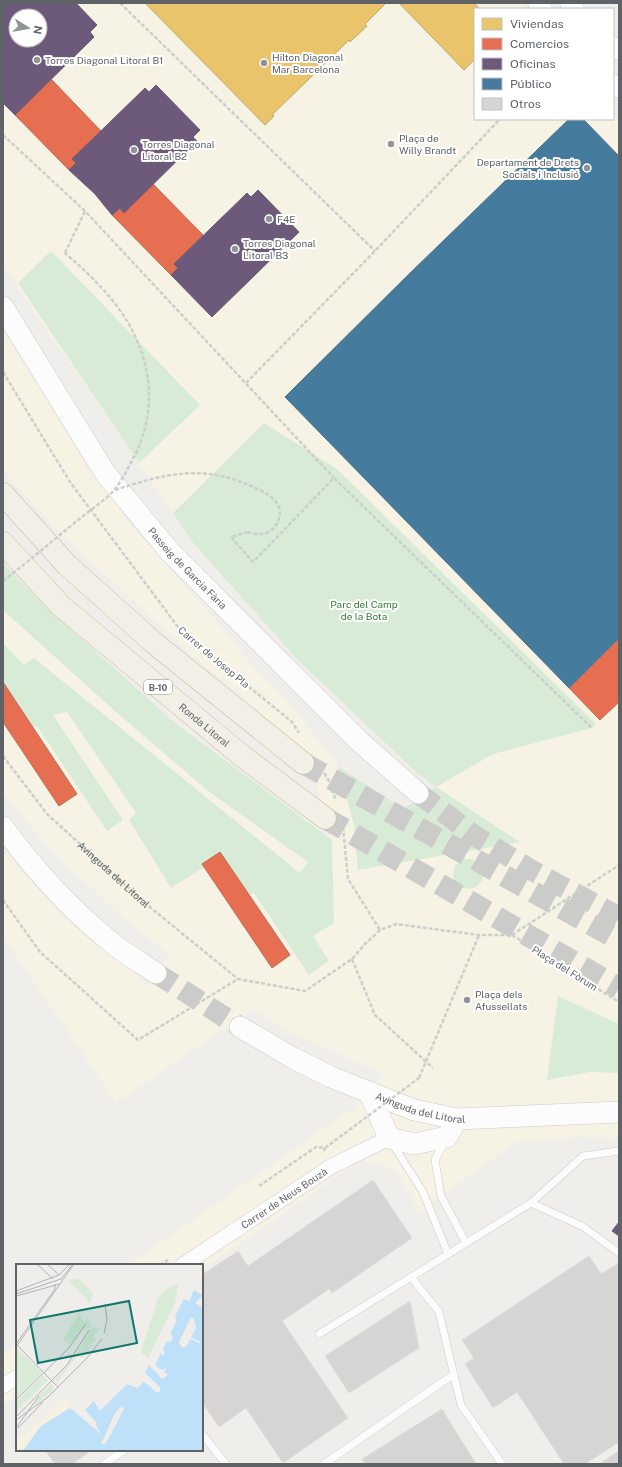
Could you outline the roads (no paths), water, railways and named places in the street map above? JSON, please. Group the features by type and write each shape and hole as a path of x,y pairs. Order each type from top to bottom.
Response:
{"highway":[{"path":"3,494 67,565 154,644 311,764"},
{"name":"Ronda Litoral","path":"3,543 67,611 242,756 335,816"}],"main road":[{"name":"Passeig de Garcia Fària","path":"3,307 105,473 170,552 228,608 358,740 418,793"},
{"path":"3,827 34,866 112,944 156,973"},
{"name":"Avinguda del Litoral","path":"240,1027 293,1058 370,1094 414,1110 456,1119 619,1112"},
{"path":"370,1094 389,1138 414,1144 447,1137 456,1119"}],"street":[{"name":"Carrer de Neus Bouzà","path":"185,1264 332,1166 389,1138"},
{"path":"3,1386 16,1378"}],"lane":[{"path":"447,1137 435,1160 441,1196 466,1243"},
{"path":"389,1138 423,1192 448,1254"},
{"path":"319,1334 531,1203 583,1156 619,1151"},
{"path":"531,1203 582,1226 619,1253"},
{"path":"411,1277 438,1312 461,1405 502,1464"},
{"path":"324,1464 454,1374"},
{"path":"203,1435 226,1464"},
{"path":"104,1464 124,1451"}],"tunnel":[{"path":"303,763 619,940"},
{"path":"418,793 475,836 533,871 619,917"},
{"path":"325,818 619,988"},
{"path":"156,973 240,1027"}],"place":[{"name":"Torres Diagonal Litoral B1","path":"37,60"},
{"name":"Hilton Diagonal Mar Barcelona","path":"264,63"},
{"name":"Plaça de Willy Brandt","path":"391,144"},
{"name":"Torres Diagonal Litoral B2","path":"134,150"},
{"name":"Departament de Drets Socials i Inclusió","path":"587,168"},
{"name":"F4E","path":"269,219"},
{"name":"Torres Diagonal Litoral B3","path":"235,249"},
{"name":"Plaça dels Afussellats","path":"467,1000"}],"park label":[{"name":"Parc del Camp de la Bota","path":"364,610"}]}
